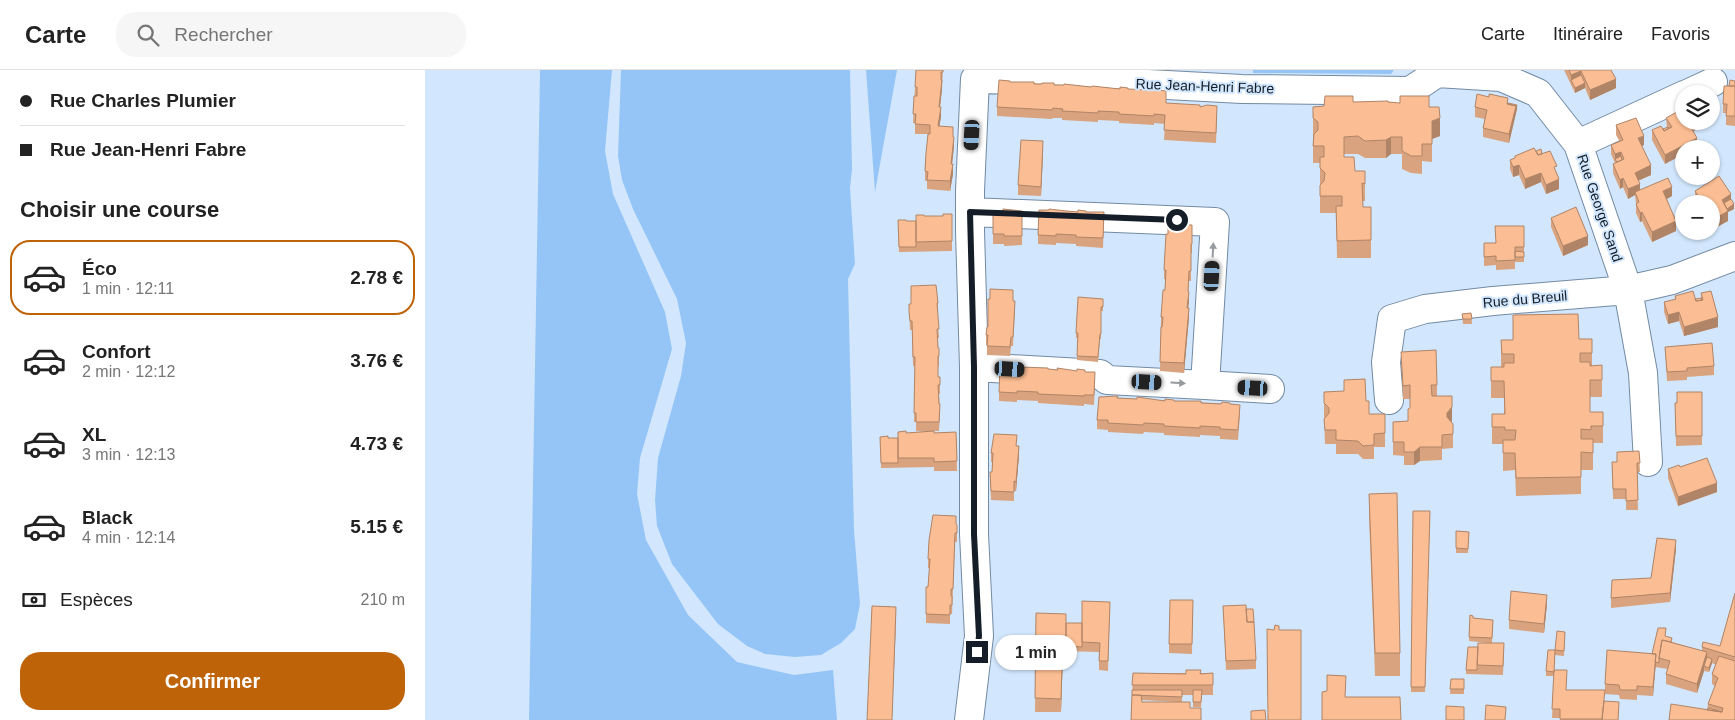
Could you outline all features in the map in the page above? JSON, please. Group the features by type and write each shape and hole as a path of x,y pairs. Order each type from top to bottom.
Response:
{"street":[{"name":"Rue George Sand","path":"1437,72 1501,77 1538,93 1578,144 1628,290 1643,373 1649,462"},
{"name":"Rue Jean-Henri Fabre","path":"969,720 979,636 974,534 974,367 970,212 975,79 1092,81 1242,89 1410,92 1437,72"},
{"path":"1706,85 1713,82"},
{"path":"1578,144 1675,99"},
{"path":"970,212 1215,222 1205,385"},
{"name":"Rue du Breuil","path":"1389,400 1386,362 1393,319 1425,309 1493,301 1628,290 1672,280 1735,256"},
{"path":"974,367 1100,374 1107,380 1269,388"}],"shaded area":[{"path":"540,70 612,70 605,151 613,194 665,312 672,349 640,458 637,494 646,540 688,615 737,662 794,675 833,670 837,720 529,720"},
{"path":"621,70 850,70 852,169 850,188 855,264 848,279 854,530 860,604 855,629 841,643 821,655 795,657 765,654 747,646 718,624 672,564 657,526 655,500 658,458 681,376 686,343 677,299 633,209 622,180 618,156"},
{"path":"866,70 897,70 875,192"},
{"path":"1253,70 1394,70 1391,74 1253,73"}],"building":[{"path":"916,70 943,70 941,72 939,107 941,107 938,126 953,127 954,137 951,164 953,164 950,181 927,180 928,172 925,171 930,125 915,124 916,114 913,114 914,96 917,96 917,87 915,87"},
{"path":"1569,70 1611,70 1616,79 1590,90 1581,71 1571,75"},
{"path":"1581,75 1585,83 1575,88 1571,80"},
{"path":"999,80 1034,82 1034,84 1054,83 1054,85 1064,84 1120,89 1120,87 1166,91 1166,103 1200,105 1200,107 1207,105 1217,106 1216,133 1164,130 1165,115 1062,111 1063,109 1053,108 1052,110 997,107"},
{"path":"1730,80 1735,81 1735,86 1729,86"},
{"path":"1724,86 1735,86 1735,116 1726,116 1727,104 1723,104"},
{"path":"1477,94 1489,97 1489,94 1508,98 1507,104 1516,106 1509,134 1483,128 1487,110 1475,107"},
{"path":"1325,96 1353,96 1353,102 1388,101 1400,103 1400,96 1429,96 1429,107 1439,107 1440,118 1432,121 1432,144 1422,144 1422,156 1411,156 1402,151 1402,137 1365,141 1358,136 1344,137 1344,157 1354,157 1355,171 1365,171 1365,184 1362,183 1363,207 1371,207 1371,240 1337,241 1336,206 1342,206 1342,196 1320,196 1320,185 1324,181 1325,173 1320,168 1320,157 1324,157 1324,146 1313,146 1314,134 1318,130 1318,122 1313,118 1313,107 1324,106"},
{"path":"1675,113 1675,130 1692,130 1697,138 1693,140 1675,140 1675,150 1665,155 1652,130 1661,126 1664,131 1672,127 1666,118"},
{"path":"1636,118 1644,136 1638,138 1651,165 1635,173 1640,184 1628,189 1623,178 1620,180 1613,164 1624,159 1621,152 1615,154 1611,145 1623,140 1616,125"},
{"path":"1021,140 1043,141 1041,187 1018,185"},
{"path":"1534,148 1538,155 1550,151 1557,166 1554,167 1559,179 1546,185 1541,173 1525,179 1519,165 1513,167 1510,160"},
{"path":"1541,149 1542,154 1538,155 1536,151"},
{"path":"1621,156 1622,160 1617,162 1615,159"},
{"path":"1668,178 1672,187 1663,191 1675,221 1652,232 1636,204 1639,202 1635,192"},
{"path":"1720,178 1731,194 1722,200 1728,211 1720,216 1720,195 1697,195 1695,191 1705,185 1720,185"},
{"path":"1731,199 1734,204 1727,209 1724,203"},
{"path":"1576,207 1588,236 1563,246 1551,218"},
{"path":"1003,209 1022,211 1022,236 993,234 993,211 1003,211"},
{"path":"1039,210 1104,212 1103,238 1056,234 1056,236 1038,235"},
{"path":"943,214 952,214 952,241 916,242 916,215 943,216"},
{"path":"898,220 916,221 916,247 899,247"},
{"path":"1168,224 1192,225 1191,271 1189,271 1187,308 1189,308 1184,363 1160,362 1163,317 1161,317 1163,290 1165,290 1166,270 1164,270"},
{"path":"1495,226 1524,226 1524,247 1515,247 1515,260 1496,261 1496,256 1484,257 1484,243 1496,243"},
{"path":"1515,251 1524,252 1524,257 1515,257"},
{"path":"936,285 939,329 937,329 939,348 938,377 940,377 940,385 938,385 939,422 916,422 916,413 914,413 915,357 913,357 912,321 910,321 909,312 911,286"},
{"path":"990,289 1013,290 1013,301 1015,301 1013,337 1011,337 1010,347 987,346 988,335 986,335"},
{"path":"1693,291 1696,301 1703,300 1701,293 1711,291 1718,317 1684,327 1679,312 1668,315 1664,302 1676,299 1675,296"},
{"path":"1078,297 1103,299 1098,357 1077,356"},
{"path":"1471,313 1472,319 1463,319 1462,314"},
{"path":"1578,314 1579,339 1592,339 1592,353 1580,353 1580,362 1590,362 1590,366 1602,365 1602,380 1590,380 1590,412 1603,412 1603,426 1591,426 1591,430 1581,429 1581,439 1593,439 1593,453 1581,452 1581,477 1516,478 1515,453 1503,453 1503,440 1515,440 1516,430 1505,430 1505,427 1492,427 1492,414 1505,414 1504,381 1491,381 1491,367 1504,367 1504,363 1514,363 1514,354 1502,354 1501,340 1513,340 1513,315"},
{"path":"1712,343 1714,366 1687,368 1687,371 1667,372 1665,347"},
{"path":"1436,350 1437,385 1431,385 1432,396 1452,396 1452,407 1447,413 1447,417 1453,424 1453,434 1442,435 1442,447 1420,447 1414,452 1404,452 1404,442 1393,442 1393,422 1408,421 1408,409 1410,408 1410,385 1403,386 1401,352"},
{"path":"1011,365 1095,372 1094,395 1038,394 1038,392 1017,391 1017,393 999,392 1000,367 1011,367"},
{"path":"1365,379 1366,401 1369,401 1369,414 1385,414 1385,433 1374,434 1374,445 1363,446 1358,441 1336,440 1336,430 1325,430 1324,419 1329,413 1329,408 1324,403 1324,392 1344,391 1344,380"},
{"path":"1677,392 1702,392 1702,436 1676,436 1675,403 1677,403"},
{"path":"1118,396 1117,398 1137,399 1137,397 1165,401 1165,399 1221,404 1222,402 1240,405 1238,430 1220,429 1220,427 1200,426 1200,428 1164,426 1164,424 1108,423 1108,420 1097,420 1099,397"},
{"path":"906,431 906,433 956,432 957,461 934,462 934,458 898,458 898,432"},
{"path":"994,434 1017,435 1016,446 1019,446 1014,492 991,491 990,472 992,472 993,453 991,453"},
{"path":"888,436 888,438 898,438 898,463 881,463 880,437"},
{"path":"1639,451 1640,463 1637,463 1638,500 1626,501 1626,489 1613,489 1612,462 1617,462 1617,452"},
{"path":"1707,458 1717,483 1678,497 1668,469"},
{"path":"1397,493 1400,653 1375,653 1369,494"},
{"path":"1413,511 1430,511 1425,687 1411,687"},
{"path":"933,515 956,516 957,533 955,533 950,615 926,614 926,587 928,587 930,559 928,559 929,540"},
{"path":"1456,531 1469,532 1468,549 1456,548"},
{"path":"1657,538 1676,540 1670,593 1611,598 1612,580 1651,578"},
{"path":"1511,591 1547,595 1544,624 1509,620"},
{"path":"1735,593 1735,657 1702,647 1703,642 1720,646"},
{"path":"1170,600 1193,600 1192,644 1169,644"},
{"path":"1082,601 1110,602 1108,661 1099,661 1100,643 1082,642"},
{"path":"1246,605 1247,622 1254,622 1256,660 1226,661 1223,606"},
{"path":"872,606 896,607 892,720 867,720"},
{"path":"1246,609 1253,609 1254,622 1247,622"},
{"path":"1036,613 1066,614 1066,637 1063,637 1061,699 1035,698"},
{"path":"1470,615 1473,618 1493,620 1492,638 1469,637"},
{"path":"1066,623 1082,623 1082,647 1066,646"},
{"path":"1275,625 1279,626 1279,630 1301,630 1301,720 1268,720 1267,629 1274,630"},
{"path":"1658,628 1666,628 1665,636 1672,638 1671,642 1662,640 1659,663 1655,662 1656,654 1652,654"},
{"path":"1557,631 1565,632 1564,651 1555,650"},
{"path":"1662,640 1707,652 1697,684 1666,674 1670,661 1659,658"},
{"path":"1478,643 1504,643 1503,666 1477,665"},
{"path":"1468,647 1478,647 1477,670 1466,670"},
{"path":"1548,650 1555,650 1554,672 1546,671"},
{"path":"1607,650 1656,654 1653,687 1637,686 1637,690 1620,690 1619,685 1605,684"},
{"path":"1719,656 1735,661 1735,720 1669,720 1671,704 1722,712 1723,708 1708,704 1718,678 1712,674"},
{"path":"1707,657 1712,659 1709,668 1704,666"},
{"path":"1186,670 1201,670 1200,674 1213,673 1213,685 1132,685 1133,673 1186,674"},
{"path":"1554,670 1567,670 1566,690 1605,690 1602,719 1560,719 1560,709 1552,709"},
{"path":"1327,675 1346,676 1345,697 1400,697 1401,720 1322,720 1322,692 1327,691"},
{"path":"1451,679 1464,679 1464,689 1450,689"},
{"path":"1132,690 1182,690 1182,697 1132,695"},
{"path":"1193,690 1202,690 1201,702 1193,702"},
{"path":"1132,695 1141,695 1142,702 1190,702 1190,708 1201,708 1201,720 1131,720"},
{"path":"1604,701 1619,702 1618,720 1602,720"},
{"path":"1486,705 1506,707 1505,720 1485,720"},
{"path":"1446,706 1464,707 1464,720 1446,720"},
{"path":"1708,708 1722,712 1707,710"},
{"path":"1265,710 1266,720 1251,720 1251,711"}],"route":[{"path":"977,652 979,636 973,506 974,367 970,212 1177,220"}]}
